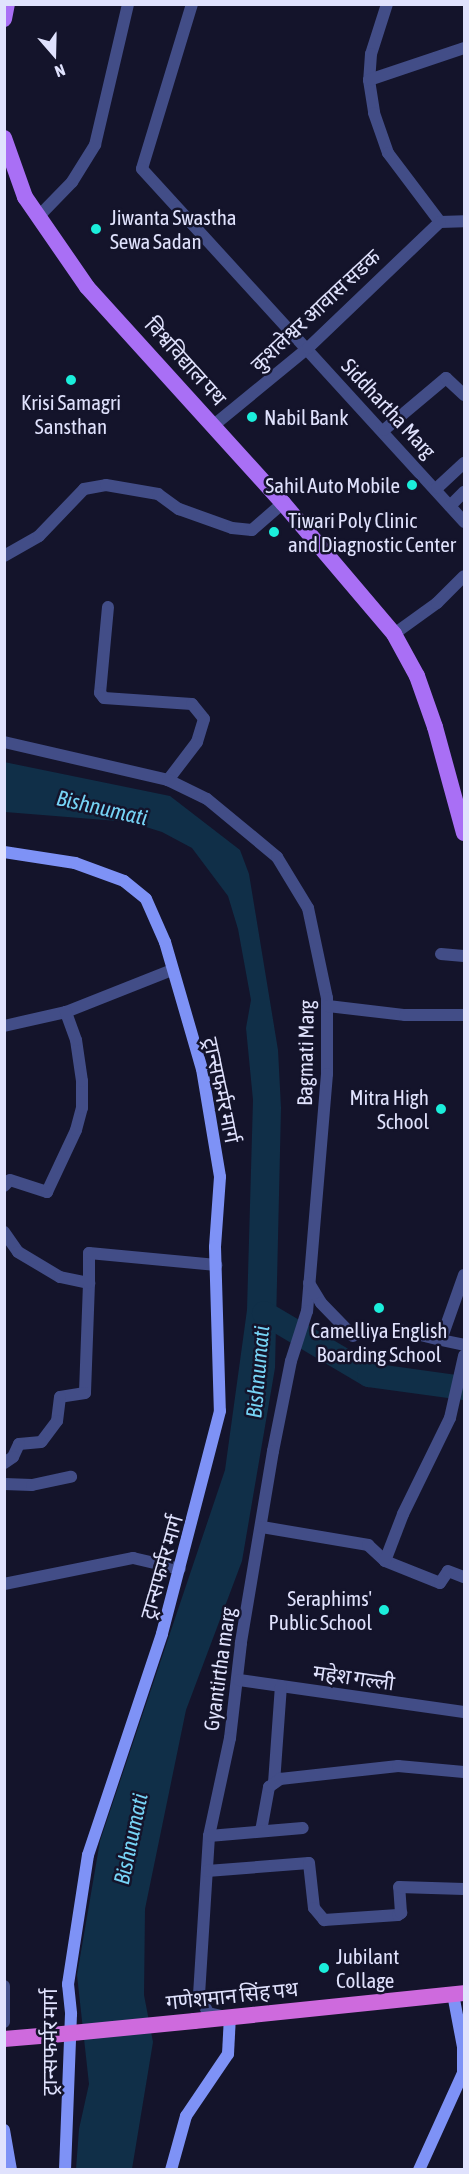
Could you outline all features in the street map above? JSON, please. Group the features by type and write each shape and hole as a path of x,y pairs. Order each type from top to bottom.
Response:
{"highway":[{"name":"गणेशमान सिंह पथ","path":"4,2039 230,2018 459,1993"}],"main road":[{"path":"4,19 7,4"},
{"name":"विश्वविद्याल पथ","path":"4,138 14,171 38,217 87,287 284,503 394,634 417,676 465,833"},
{"name":"ट्रान्सफर्मर मार्ग","path":"4,852 75,863 124,882 146,899 172,970 202,1069 220,1177 216,1265 220,1411 162,1634 88,1855 68,1984 71,2014 65,2169"},
{"path":"419,2169 464,2072 459,1993"},
{"path":"171,2169 186,2116 228,2054 230,2018"},
{"path":"4,2130 10,2169"}],"street":[{"path":"38,217 72,182 95,145 128,4"},
{"name":"Siddhartha Marg","path":"192,4 142,169 384,430 465,522"},
{"path":"387,4 371,54 369,80 374,113 388,153 440,222 465,221"},
{"path":"369,80 465,48"},
{"name":"कुशलेश्वर आवास सडक","path":"214,425 308,348 440,222"},
{"path":"384,430 446,378 465,395"},
{"path":"437,488 465,463"},
{"path":"4,556 39,536 84,489 106,485 158,494 178,509 231,528 252,530 284,503"},
{"path":"450,506 465,492"},
{"path":"394,634 437,603 465,576"},
{"path":"108,606 100,693 104,698 192,704 204,719 197,742 168,780"},
{"name":"Bagmati Marg","path":"4,742 168,780 207,799 277,857 308,908 328,1006 327,1074 307,1311"},
{"path":"441,954 465,956"},
{"path":"4,1026 66,1012 172,970"},
{"path":"328,1006 405,1015 465,1015"},
{"path":"4,1186 10,1180 47,1192 76,1130 82,1108 82,1081 76,1040 66,1012"},
{"path":"4,1232 18,1252 60,1277 89,1283"},
{"path":"4,1463 20,1444 41,1442 57,1421 60,1397 85,1393 89,1253 216,1265"},
{"path":"441,1340 465,1275"},
{"path":"309,1283 321,1303 353,1336"},
{"name":"Gyantirtha marg","path":"230,2018 208,2013 199,1995 209,1836 239,1680 241,1643 291,1361 307,1311"},
{"path":"400,1330 465,1345"},
{"path":"385,1561 403,1514 450,1418 465,1356"},
{"path":"4,1484 32,1485 71,1477"},
{"path":"262,1527 368,1545 385,1561 440,1583 448,1571 465,1577"},
{"path":"4,1584 133,1558 180,1569"},
{"name":"महेश गल्ली","path":"239,1680 465,1713"},
{"path":"274,1783 281,1686"},
{"path":"261,1831 269,1787 280,1779 398,1766 465,1772"},
{"path":"209,1836 303,1828"},
{"path":"207,1871 259,1869 309,1863 314,1908 324,1920 398,1915 401,1913 399,1887 465,1888"},
{"path":"4,1986 4,2022"}],"water":[{"name":"Bishnumati","path":"4,762 170,796 240,850 249,874 278,1050 281,1108 275,1368 242,1561 186,1710 145,1909 144,1995 153,2042 132,2169 76,2169 79,2129 89,2084 77,1975 100,1841 225,1470 247,1310 253,1100 246,1028 251,1000 238,929 228,896 192,848 162,832 130,822 5,812"}],"waterway":[{"name":"Bishnumati","path":"264,1313 369,1375 464,1388"}],"place":[{"name":"Jiwanta Swastha Sewa Sadan","path":"96,229"},
{"name":"Krisi Samagri Sansthan","path":"71,380"},
{"name":"Nabil Bank","path":"252,417"},
{"name":"Sahil Auto Mobile","path":"412,485"},
{"name":"Tiwari Poly Clinic and Diagnostic Center","path":"274,532"},
{"name":"Mitra High School","path":"441,1109"},
{"name":"Camelliya English Boarding School","path":"379,1308"},
{"name":"Seraphims' Public School","path":"384,1610"},
{"name":"Jubilant Collage","path":"324,1968"}]}
